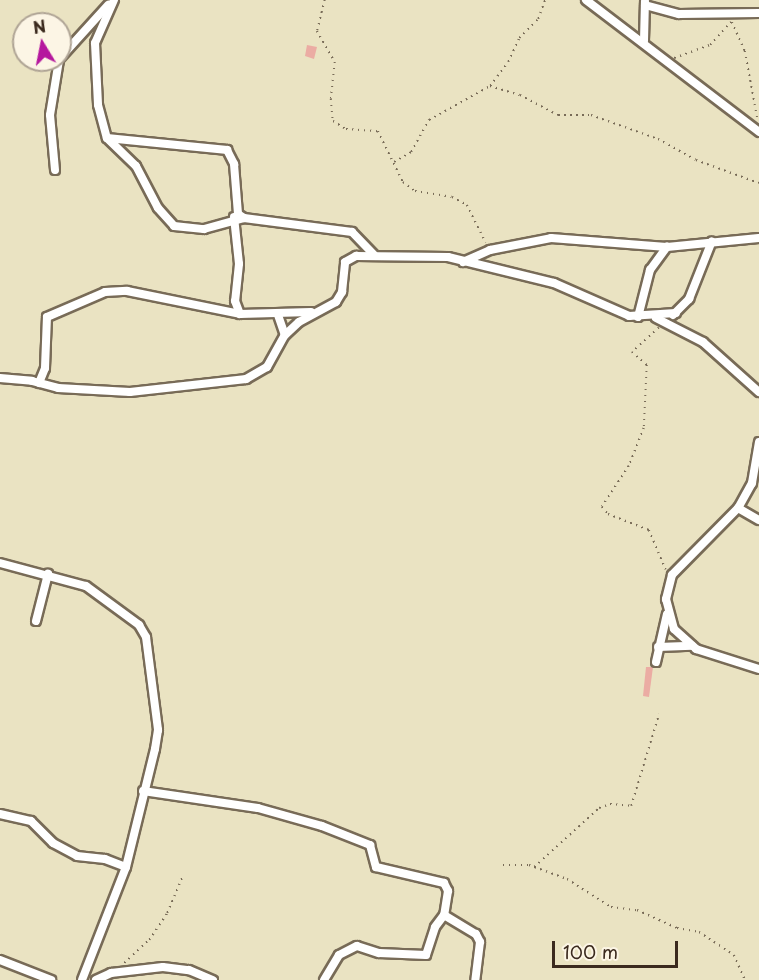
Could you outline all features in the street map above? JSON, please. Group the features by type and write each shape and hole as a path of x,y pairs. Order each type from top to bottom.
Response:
{"street":[{"path":"72,43 87,24 114,0"},
{"path":"114,0 95,43 98,105 107,138 136,166 158,208 174,226 204,229 244,218 352,232 374,255"},
{"path":"586,0 644,41 759,132"},
{"path":"644,41 645,2 679,14 759,13"},
{"path":"55,170 50,115 57,72"},
{"path":"107,138 227,150 234,164 236,208 234,221 239,264 236,309 240,314"},
{"path":"236,208 244,218"},
{"path":"463,262 490,250 520,242 573,238 667,247 759,238"},
{"path":"666,321 689,299 712,241"},
{"path":"638,317 650,270 667,247"},
{"path":"2,380 39,383 58,388 140,392 246,379 267,367 285,335 313,312 336,302 347,258 374,255 432,255 554,283 638,317 676,313"},
{"path":"39,383 45,368 47,317 105,292 127,291 240,314 278,315 313,312"},
{"path":"240,314 313,312"},
{"path":"278,315 285,335"},
{"path":"652,317 666,321 724,357 759,392"},
{"path":"656,662 667,613 669,583 678,568 738,508 752,483 759,442"},
{"path":"738,508 759,520"},
{"path":"0,563 48,574 100,594 145,631 158,730 126,867 82,980"},
{"path":"36,621 48,574"},
{"path":"667,613 674,629 693,646"},
{"path":"658,647 693,646 759,669"},
{"path":"143,791 190,801 258,808 340,831 370,845 376,867 444,883 448,891 444,915 435,927 426,955 380,953 357,946 339,956 324,980"},
{"path":"0,814 31,821 53,843 76,856 105,859 126,867"},
{"path":"444,915 476,934 480,942 475,980"},
{"path":"0,960 51,980"},
{"path":"96,980 111,973 180,968 213,980"}],"path":[{"path":"325,0 317,31 335,62 331,99 333,121 346,129 378,131 397,176 415,191 452,197 467,205 490,250"},
{"path":"393,162 411,152 429,120 489,86 508,62 519,38 538,19 545,0"},
{"path":"661,56 681,57 699,51 732,21 745,51 759,132"},
{"path":"489,86 520,95 558,115 591,115 658,139 696,160 759,183"},
{"path":"757,110 759,106"},
{"path":"666,321 632,350 647,364 644,428 629,466 602,507 608,514 649,530 663,558 669,583"},
{"path":"533,867 599,808 610,804 631,806 659,714"},
{"path":"503,865 533,867 567,879 611,907 637,910 672,927 710,938 734,955 745,980"},
{"path":"111,973 149,940 167,912 182,878"}],"building":[{"path":"307,45 317,47 314,59 305,56"},
{"path":"646,667 653,667 649,697 643,696"}]}
